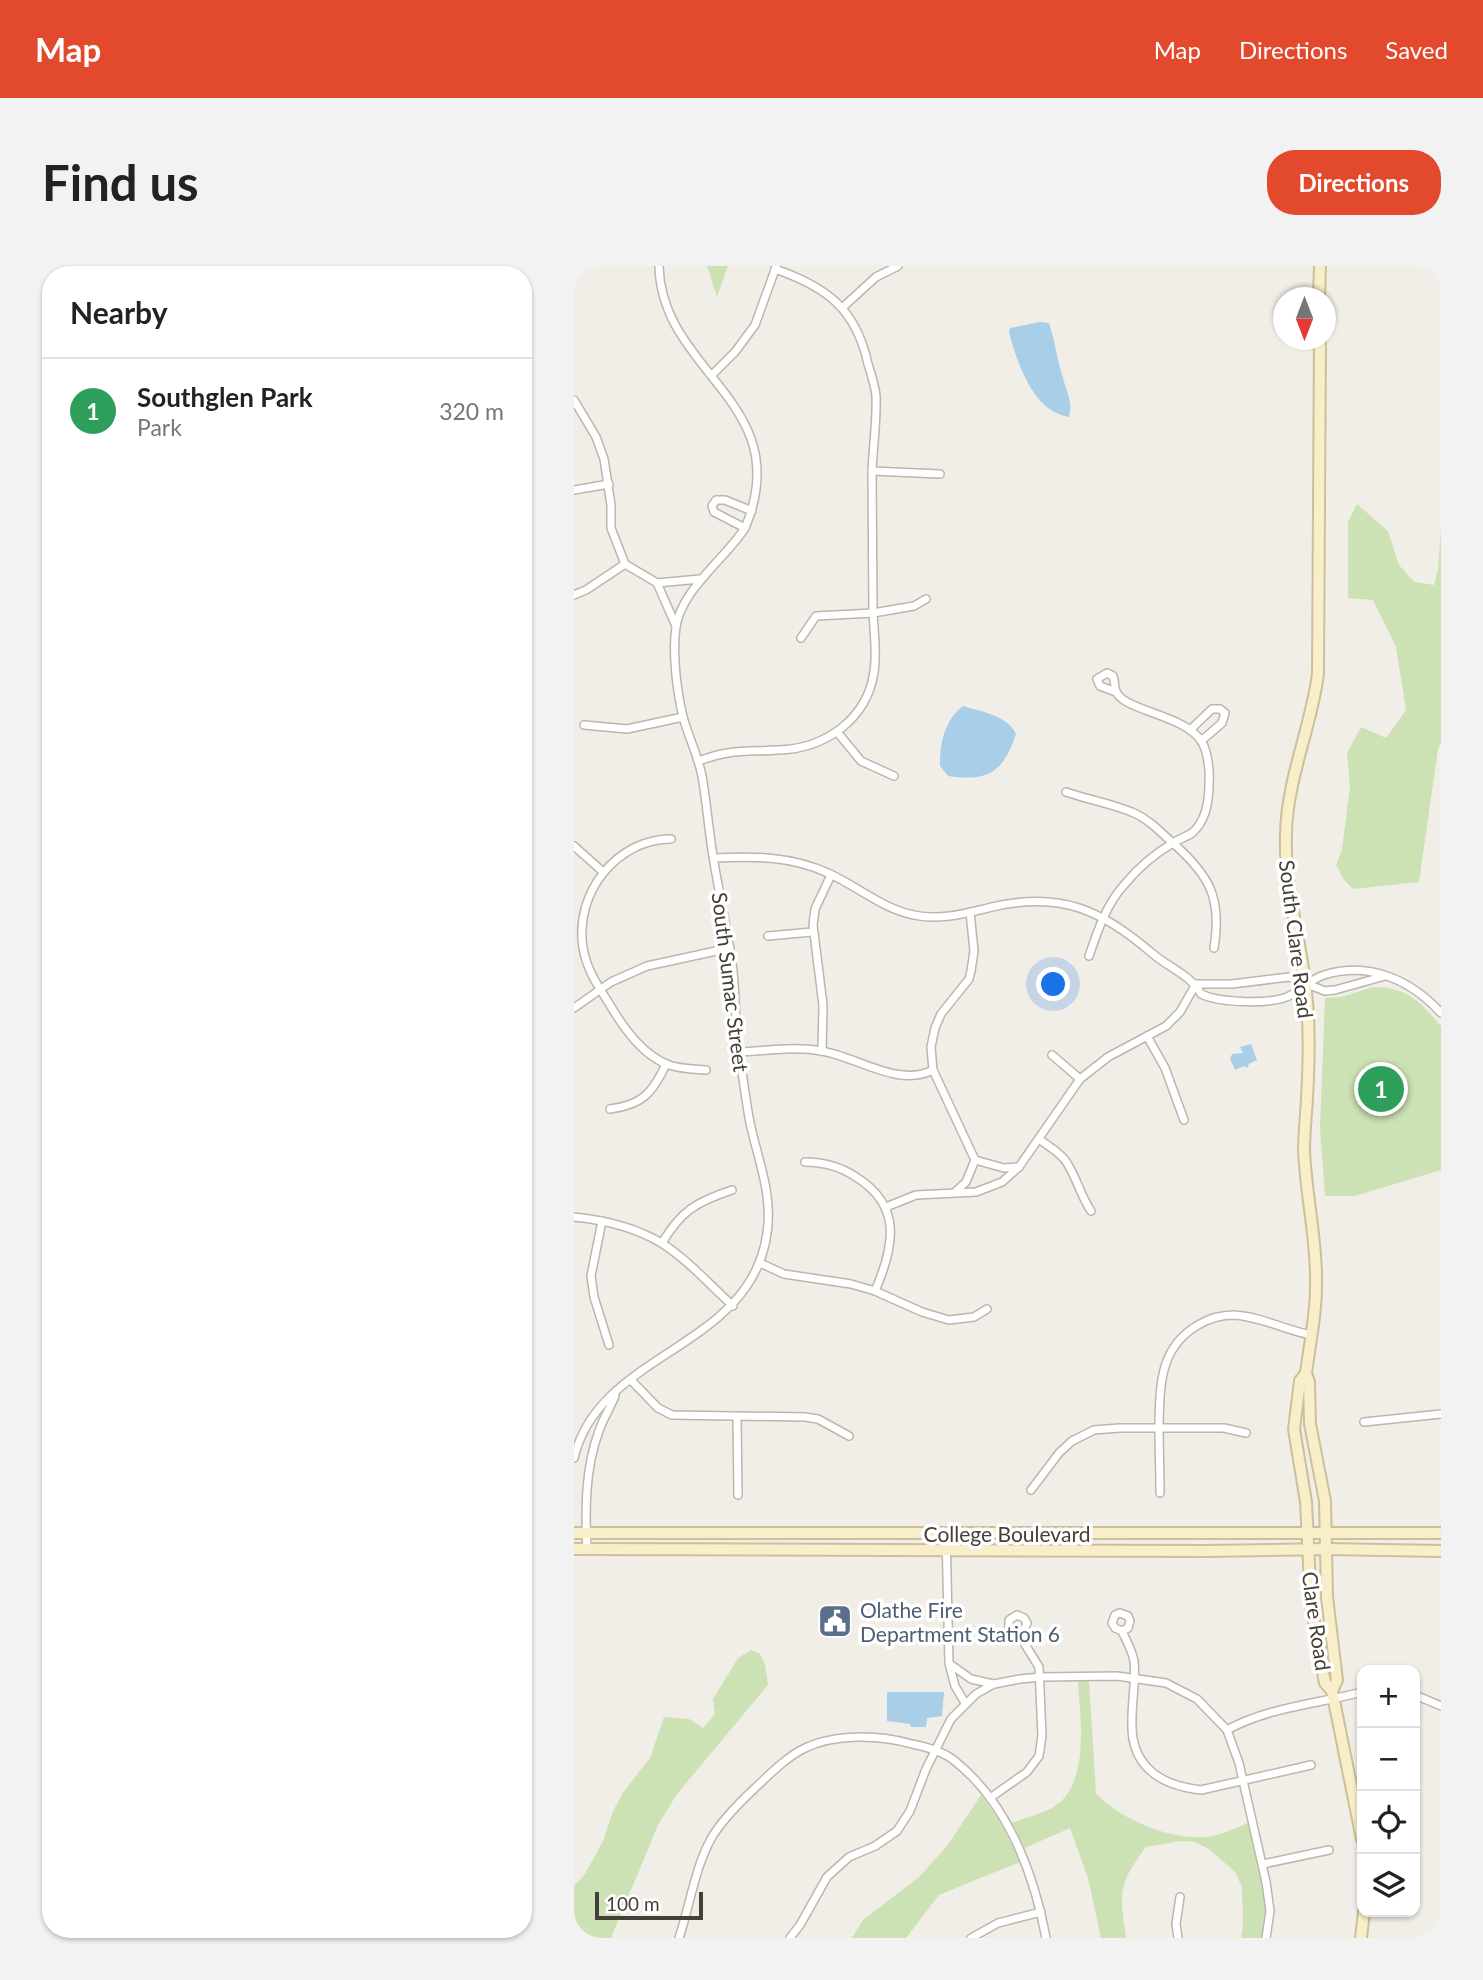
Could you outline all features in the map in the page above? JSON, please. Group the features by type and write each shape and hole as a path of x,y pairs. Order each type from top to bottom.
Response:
{"street":[{"name":"South Sumac Street","path":"574,1458 597,1408 644,1368 704,1329 733,1306 748,1287 760,1263 768,1232 768,1198 751,1124 739,1052 730,948 699,761 683,717 677,683 676,626 700,579 721,559 744,528 752,511 757,462 748,429 736,406 674,325 662,293 659,266"},
{"path":"843,307 876,277 898,266"},
{"path":"1319,287 1320,266"},
{"path":"699,761 733,751 794,749 818,743 838,733 862,704 874,671 872,471 876,395 858,331 843,307 810,284 776,267 755,325 735,352 712,375"},
{"name":"South Clare Road","path":"1308,1549 1306,1502 1294,1429 1300,1381 1306,1373 1316,1276 1304,1148 1309,1064 1306,984 1287,882 1285,839 1292,779 1318,674 1320,350"},
{"path":"574,400 596,437 604,459 609,484 611,528 625,564 657,583 676,626"},
{"path":"872,471 940,474"},
{"path":"574,490 609,484"},
{"path":"744,528 714,512 712,506 716,500 725,500 752,511"},
{"path":"574,595 625,564"},
{"path":"657,583 700,579"},
{"path":"801,638 816,616 873,613 914,606 926,599"},
{"path":"1089,956 1102,918 1128,880 1172,843 1191,834 1207,805 1210,773 1201,741 1174,720 1132,705 1116,692"},
{"path":"1190,730 1212,709 1220,709 1225,713 1222,723 1201,741"},
{"path":"584,725 627,729 683,717"},
{"path":"838,733 861,761 894,776"},
{"path":"1066,792 1135,814 1153,824 1200,869 1214,898 1217,916 1214,948"},
{"path":"671,839 653,839 630,849 602,871 591,891 582,922 582,947 599,990 634,1040 666,1065 706,1070"},
{"path":"574,846 602,871"},
{"path":"713,858 766,857 797,863 831,875 904,913 930,917 1004,904 1045,901 1084,908 1117,926 1164,964 1196,984 1201,994 1211,999 1234,1002 1290,996 1322,976 1378,972 1409,984 1427,997 1441,1013"},
{"path":"822,1051 823,1005 812,932 815,909 831,875"},
{"path":"955,1191 966,1182 975,1160 933,1070 931,1048 941,1014 968,979 971,971 974,951 970,912"},
{"path":"768,936 812,932"},
{"path":"574,1008 625,974 647,966 730,948"},
{"path":"1196,984 1232,984 1289,977 1325,991 1385,976"},
{"path":"886,1207 916,1195 976,1192 1002,1182 1019,1167 1080,1079 1108,1057 1166,1026 1176,1017 1196,984"},
{"path":"1147,1036 1165,1068 1184,1120"},
{"path":"739,1052 790,1049 822,1051 896,1074 915,1075 933,1070"},
{"path":"1052,1055 1080,1079"},
{"path":"610,1110 641,1101 652,1090 666,1065"},
{"path":"1039,1139 1058,1152 1067,1163 1080,1194 1091,1211"},
{"path":"975,1160 1004,1168 1019,1167"},
{"path":"805,1163 820,1163 847,1171 877,1194 886,1207 891,1236 889,1254 875,1291"},
{"path":"662,1243 676,1220 689,1210 732,1190"},
{"path":"574,1217 602,1221 662,1243 733,1306"},
{"path":"602,1221 591,1276 594,1297 609,1345"},
{"path":"760,1263 784,1274 832,1279 875,1291 922,1312 949,1320 974,1317 987,1309"},
{"path":"1160,1493 1160,1379 1168,1355 1183,1336 1220,1316 1245,1316 1288,1331 1311,1335"},
{"name":"South Clare Road","path":"1306,1373 1310,1382 1310,1424 1325,1501 1326,1549"},
{"path":"631,1380 657,1408 672,1415 805,1417 818,1419 849,1436"},
{"name":"South Sumac Street","path":"587,1549 587,1482 592,1455 599,1429 617,1392"},
{"path":"1364,1422 1441,1414"},
{"path":"737,1417 738,1495"},
{"path":"1031,1490 1059,1453 1083,1435 1105,1429 1224,1428 1245,1433"},
{"path":"946,1532 949,1663 965,1703"},
{"name":"College Boulevard","path":"574,1533 1441,1533"},
{"name":"College Boulevard","path":"574,1549 1441,1551"},
{"name":"Clare Road","path":"1308,1549 1311,1605 1325,1684 1333,1695 1357,1814"},
{"name":"Clare Road","path":"1326,1549 1329,1628 1337,1680 1333,1695"},
{"path":"1122,1631 1132,1653 1133,1747 1141,1763 1157,1777 1183,1788 1202,1790 1311,1765"},
{"path":"990,1798 1027,1772 1039,1756 1042,1736 1041,1677 1034,1655 1018,1633"},
{"path":"949,1663 971,1679 994,1684 1041,1677 1133,1677 1166,1683 1197,1699 1227,1730 1235,1748 1263,1864 1270,1911 1266,1938"},
{"path":"790,1938 827,1877 849,1857 875,1846 897,1831 910,1811 951,1718 965,1703 994,1684"},
{"path":"1227,1730 1242,1721 1282,1709 1333,1695 1357,1693"},
{"path":"1420,1697 1441,1706"},
{"path":"680,1938 700,1866 711,1839 728,1815 779,1765 805,1748 836,1740 896,1739 954,1760 990,1798 1024,1860 1041,1912 1046,1938"},
{"path":"1263,1864 1329,1850"},
{"path":"1178,1938 1176,1924 1180,1897"},
{"path":"971,1938 998,1923 1041,1912"},
{"path":"1361,1938 1363,1917"}],"green space":[{"path":"707,266 728,266 717,297"},
{"path":"1357,504 1388,531 1399,565 1414,582 1434,585 1441,530 1441,742 1419,882 1353,889 1344,880 1336,865 1342,849 1350,787 1347,753 1361,727 1386,738 1406,710 1396,647 1373,600 1348,598 1348,522"},
{"path":"1373,987 1404,993 1441,1026 1441,1170 1355,1196 1325,1196 1320,1128 1325,998 1341,997"},
{"path":"751,1650 760,1654 765,1664 768,1685 677,1794 658,1825 611,1938 574,1938 574,1886 585,1874 603,1841 613,1811 624,1791 650,1758 664,1717 689,1719 703,1728 715,1714 713,1699 738,1658"},
{"path":"1089,1681 1096,1793 1131,1819 1177,1835 1211,1836 1248,1823 1265,1895 1266,1924 1263,1938 1241,1938 1242,1887 1235,1872 1209,1849 1195,1842 1180,1841 1146,1847 1130,1871 1123,1890 1126,1938 1101,1938 1088,1878 1070,1828 1025,1848 1012,1823 1052,1808 1064,1798 1073,1784 1078,1768 1081,1732 1078,1682"},
{"path":"981,1795 999,1820 1020,1862 939,1895 906,1938 852,1938 863,1920 919,1877 947,1846"}],"water":[{"path":"1040,322 1049,323 1069,398 1069,417 1046,406 1029,385 1009,333 1010,328"},
{"path":"963,706 1000,718 1007,722 1016,734 1006,757 993,772 974,777 948,776 940,766 944,733 951,718"},
{"path":"1251,1044 1257,1060 1247,1068 1244,1066 1235,1070 1230,1059 1232,1054 1243,1053 1240,1047"},
{"path":"887,1692 944,1692 942,1716 927,1718 926,1727 911,1727 910,1724 887,1721"}],"place":[{"name":"Southglen Park","path":"1381,1089"},
{"name":"Olathe Fire Department Station 6","path":"835,1621"}]}
